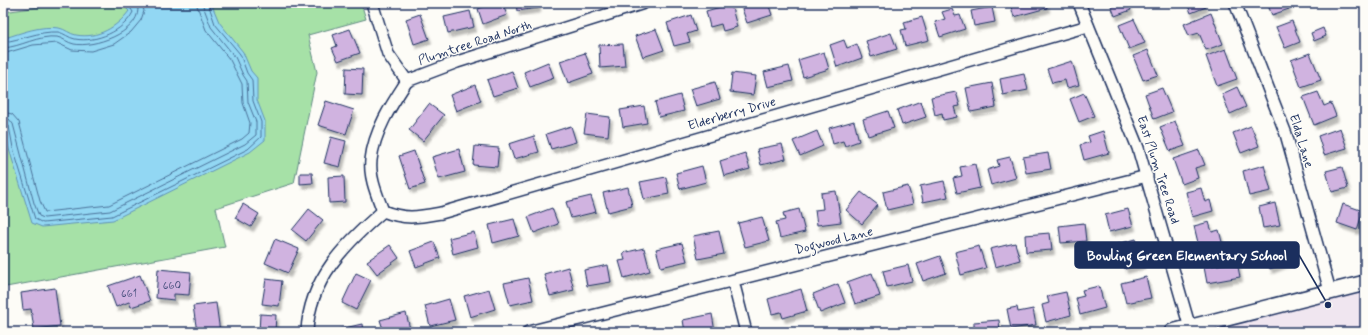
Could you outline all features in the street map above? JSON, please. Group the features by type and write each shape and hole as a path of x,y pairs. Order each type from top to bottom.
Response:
{"street":[{"path":"307,332 314,296 324,274 338,254 383,211 374,185 370,161 375,141 391,104 407,81 388,54 372,3"},
{"name":"Plumtree Road North","path":"407,81 457,62 644,3"},
{"name":"East Plum Tree Road","path":"1079,3 1138,148 1190,328"},
{"name":"Elda Lane","path":"1235,3 1286,134 1330,292"},
{"name":"Elderberry Drive","path":"383,211 394,216 409,218 441,213 1088,26"},
{"name":"Dogwood Lane","path":"528,332 1147,176"},
{"path":"733,281 746,332"},
{"path":"1172,332 1365,283"}],"shaded area":[{"path":"1365,287 1365,332 1219,332 1217,324"}],"green space":[{"path":"68,3 361,3 366,19 308,35 317,72 294,183 216,208 225,247 6,287 3,270 3,12"}],"water":[{"path":"121,3 211,3 219,22 243,52 251,71 257,78 257,100 265,121 265,140 250,152 113,220 42,227 32,223 9,149 3,118 3,40 24,32 52,27 63,29 76,35 84,36 99,33 113,27 129,11"}],"building":[{"path":"493,3 502,3 507,15 483,24 478,9"},
{"path":"516,3 538,3 538,8 517,11"},
{"path":"740,3 768,3 772,15 747,23"},
{"path":"1010,3 1046,3 1047,8 1014,17"},
{"path":"1110,3 1128,3 1131,10 1115,16"},
{"path":"1187,3 1204,3 1206,7 1191,13"},
{"path":"1267,3 1287,3 1289,9 1272,15"},
{"path":"731,4 737,27 723,31 721,24 710,27 706,11"},
{"path":"992,7 995,22 974,26 971,11"},
{"path":"952,9 955,16 960,15 965,29 940,37 935,22 945,19 942,12"},
{"path":"470,11 474,27 448,33 444,17"},
{"path":"1211,13 1223,44 1206,50 1199,33 1189,36 1184,24"},
{"path":"420,14 429,39 414,44 406,19"},
{"path":"691,15 696,31 687,34 690,42 674,46 667,23"},
{"path":"922,17 929,40 905,46 901,30 906,29 904,22"},
{"path":"1134,19 1145,43 1129,49 1119,25"},
{"path":"1292,21 1300,42 1285,48 1276,27"},
{"path":"1323,28 1326,36 1314,41 1311,33"},
{"path":"350,29 360,53 338,61 332,48 337,46 333,35"},
{"path":"656,29 664,50 643,57 635,36"},
{"path":"891,33 897,49 871,57 866,41"},
{"path":"844,40 847,48 857,44 862,58 837,67 830,45"},
{"path":"623,44 625,66 600,68 599,45"},
{"path":"1226,49 1237,79 1217,86 1206,56"},
{"path":"1148,50 1158,75 1143,80 1133,56"},
{"path":"824,52 829,69 803,77 798,60"},
{"path":"585,53 593,74 568,83 560,61"},
{"path":"1310,53 1321,80 1301,87 1291,60"},
{"path":"1072,61 1079,85 1067,88 1065,80 1052,83 1047,69"},
{"path":"548,62 554,78 530,87 524,72"},
{"path":"789,66 793,81 768,87 764,72"},
{"path":"346,68 363,69 362,95 345,94"},
{"path":"512,71 518,88 493,96 487,80"},
{"path":"732,73 756,76 753,95 730,92"},
{"path":"1024,74 1028,90 1003,95 1000,79"},
{"path":"715,82 720,99 696,106 690,89"},
{"path":"992,83 996,107 971,112 966,88"},
{"path":"475,85 481,101 456,111 450,95"},
{"path":"1237,87 1246,107 1230,114 1222,94"},
{"path":"1162,88 1172,112 1154,119 1145,94"},
{"path":"956,92 960,106 954,107 957,117 943,120 942,113 935,115 931,97"},
{"path":"1318,92 1324,106 1331,103 1336,116 1314,125 1303,97"},
{"path":"1084,93 1094,116 1079,122 1070,99"},
{"path":"680,95 684,111 659,117 655,102"},
{"path":"326,101 354,110 346,134 318,125"},
{"path":"921,101 926,117 902,125 897,110"},
{"path":"429,104 444,115 423,141 409,130"},
{"path":"644,106 647,123 623,127 620,110"},
{"path":"888,111 894,128 868,136 863,119"},
{"path":"587,114 610,117 608,136 584,133"},
{"path":"854,121 859,141 845,146 843,141 833,144 829,128"},
{"path":"1175,121 1185,146 1170,151 1160,127"},
{"path":"571,126 576,142 551,149 546,134"},
{"path":"1251,126 1259,146 1241,153 1233,133"},
{"path":"1340,128 1347,148 1324,155 1318,136"},
{"path":"817,131 823,146 800,156 793,141"},
{"path":"1103,131 1109,153 1084,160 1080,145 1090,142 1088,136"},
{"path":"534,136 539,152 514,159 509,144"},
{"path":"331,137 346,141 340,167 324,163"},
{"path":"782,144 786,159 761,165 757,149"},
{"path":"475,146 499,148 497,167 473,165"},
{"path":"459,149 465,172 439,179 432,157"},
{"path":"1199,150 1205,165 1195,168 1198,178 1182,184 1173,159"},
{"path":"414,151 425,184 410,189 399,156"},
{"path":"745,153 750,169 724,176 720,161"},
{"path":"1048,153 1051,169 1026,173 1023,157"},
{"path":"1010,157 1016,178 991,185 987,170 999,166 997,160"},
{"path":"975,164 980,188 957,193 953,178 962,176 960,167"},
{"path":"1264,165 1271,191 1249,196 1243,171"},
{"path":"702,166 706,182 680,189 676,173"},
{"path":"1342,167 1348,188 1332,192 1326,171"},
{"path":"300,173 312,173 313,183 300,184"},
{"path":"344,176 345,202 329,203 328,177"},
{"path":"666,177 669,194 644,199 640,182"},
{"path":"944,181 948,197 923,202 920,186"},
{"path":"908,186 913,204 887,210 883,192"},
{"path":"628,187 632,206 608,212 603,193"},
{"path":"1201,188 1205,202 1210,200 1213,211 1192,217 1186,192"},
{"path":"836,191 841,222 817,225 815,210 823,209 821,193"},
{"path":"861,192 878,205 862,224 846,210"},
{"path":"591,196 596,212 571,218 566,202"},
{"path":"1275,203 1280,225 1263,228 1259,207"},
{"path":"243,204 259,214 251,227 235,218"},
{"path":"1343,204 1363,211 1357,230 1337,223"},
{"path":"552,208 558,224 534,233 528,217"},
{"path":"309,209 323,220 306,241 292,230"},
{"path":"799,209 805,232 780,238 776,222 785,220 783,213"},
{"path":"1128,209 1133,226 1109,232 1105,215"},
{"path":"762,217 769,241 745,247 738,223"},
{"path":"514,219 519,236 493,243 489,225"},
{"path":"1209,222 1212,232 1219,230 1223,246 1200,251 1194,226"},
{"path":"1084,223 1086,241 1061,243 1059,226"},
{"path":"719,231 724,254 698,259 693,236"},
{"path":"474,232 478,247 453,254 449,238"},
{"path":"1050,233 1052,250 1026,252 1025,235"},
{"path":"275,239 299,249 288,273 265,263"},
{"path":"1136,239 1143,264 1125,269 1118,244"},
{"path":"434,242 440,258 416,267 410,251"},
{"path":"682,243 687,261 661,267 656,249"},
{"path":"1015,243 1020,260 995,267 990,249"},
{"path":"390,245 399,258 377,274 367,261"},
{"path":"1285,245 1290,261 1270,269 1264,252"},
{"path":"979,246 986,268 961,275 955,252"},
{"path":"644,248 650,271 624,278 619,261 625,260 623,253"},
{"path":"940,256 946,273 923,281 917,264"},
{"path":"1237,262 1240,277 1207,283 1204,267"},
{"path":"608,265 611,282 587,286 584,270"},
{"path":"908,265 912,281 887,287 883,271"},
{"path":"568,267 574,290 550,296 544,274"},
{"path":"158,269 191,272 189,295 174,294 174,300 156,298"},
{"path":"356,273 371,280 356,310 342,303"},
{"path":"872,273 880,296 855,304 847,282"},
{"path":"140,275 150,301 131,307 129,302 116,307 108,286"},
{"path":"1146,277 1151,298 1126,303 1121,283"},
{"path":"528,278 533,300 510,305 504,283"},
{"path":"266,279 282,281 279,306 262,304"},
{"path":"838,284 845,303 820,313 813,294"},
{"path":"1099,286 1105,308 1080,315 1076,298 1084,296 1082,290"},
{"path":"55,288 60,326 34,329 31,309 23,310 21,293"},
{"path":"489,289 495,309 470,317 464,296"},
{"path":"801,289 807,311 783,318 781,312 772,314 768,299"},
{"path":"1066,292 1071,315 1046,322 1042,305 1049,303 1047,296"},
{"path":"449,299 455,320 430,326 425,306"},
{"path":"216,303 220,332 197,332 193,306"},
{"path":"1017,307 1018,312 1033,309 1036,325 1011,329 1007,309"},
{"path":"406,313 410,329 397,332 384,332 380,320"},
{"path":"260,314 276,315 275,332 259,332"},
{"path":"712,314 715,332 685,332 683,320"},
{"path":"999,320 1000,332 974,332 974,322"},
{"path":"362,324 363,332 336,332 336,330"},
{"path":"792,328 793,332 777,332 776,330"},
{"path":"960,328 961,332 943,332"},
{"path":"922,329 923,332 912,332"}],"place":[{"name":"Bowling Green Elementary School","path":"1328,305"}]}
